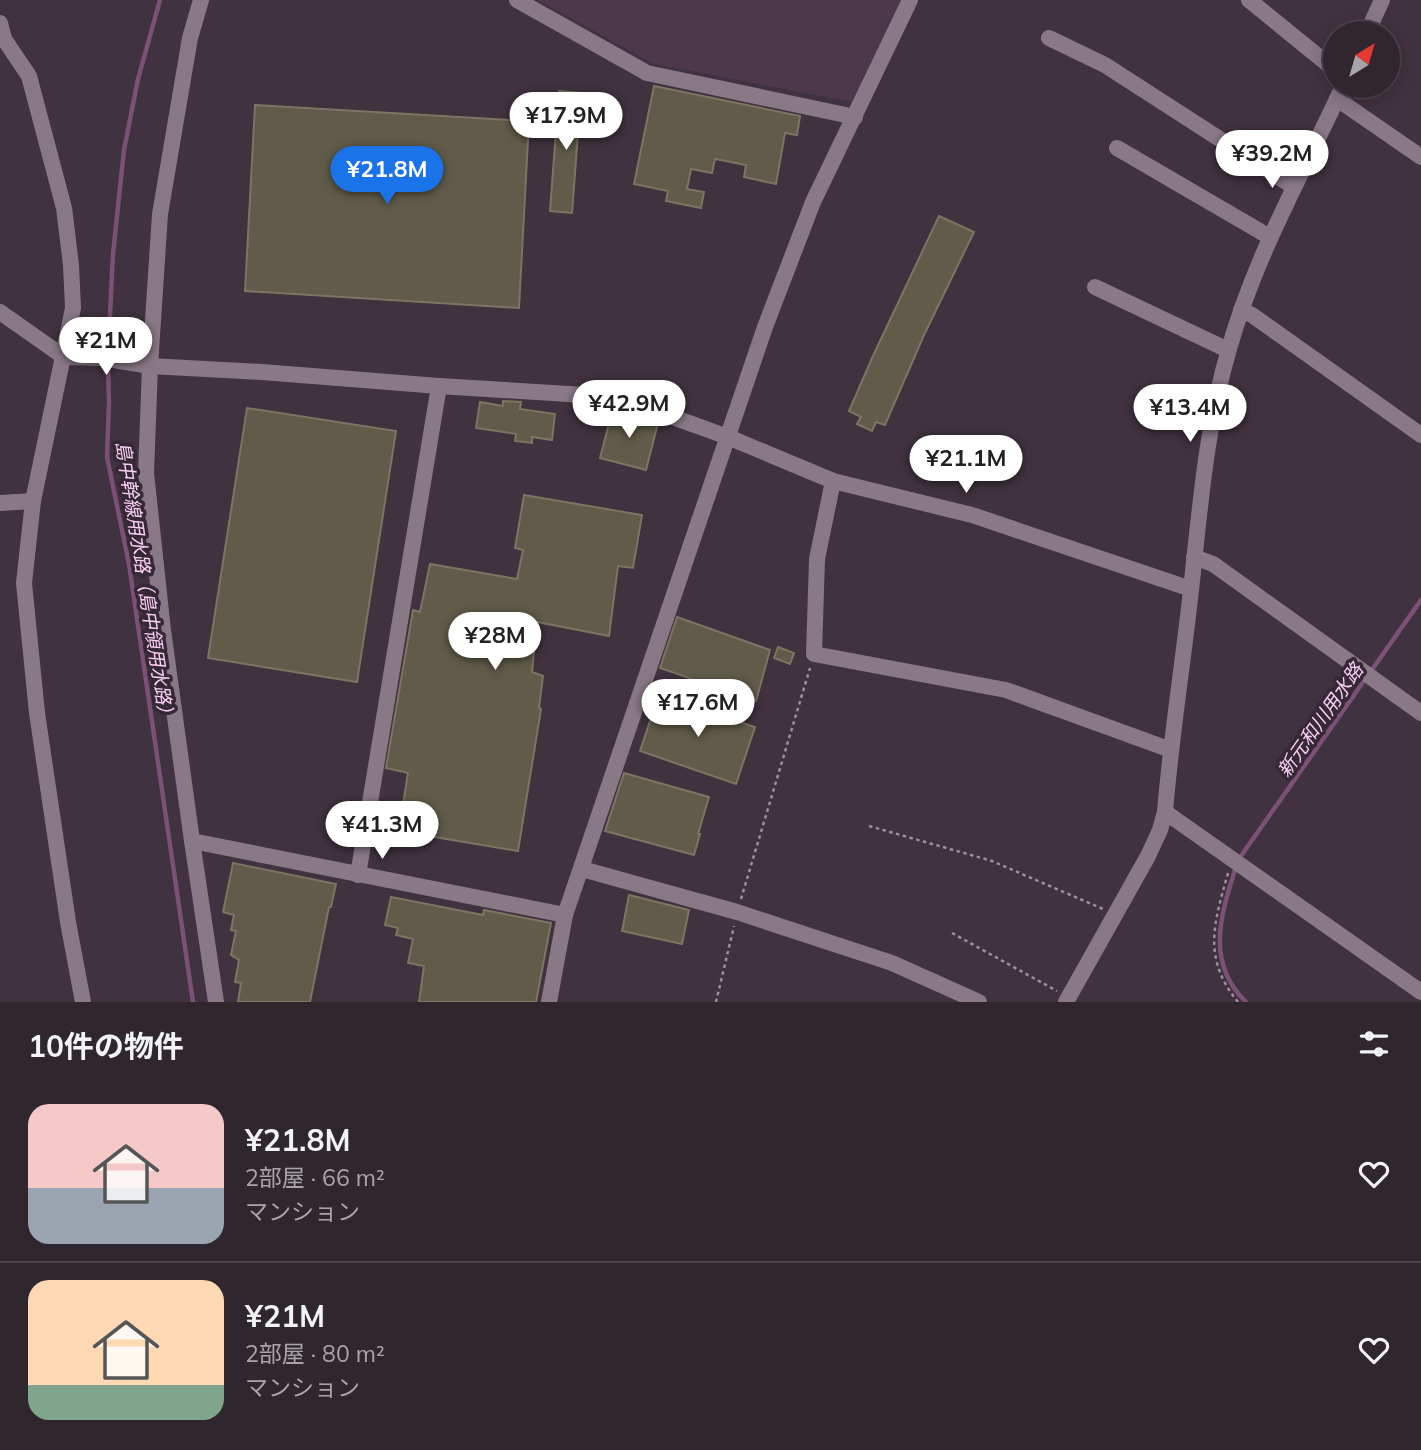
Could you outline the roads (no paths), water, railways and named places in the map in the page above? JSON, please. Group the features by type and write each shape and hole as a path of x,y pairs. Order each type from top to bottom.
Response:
{"street":[{"path":"201,0 190,38 160,214 146,473 163,629 216,1002"},
{"path":"517,0 647,73 855,117"},
{"path":"550,1002 565,915 765,327 813,202 910,0"},
{"path":"1249,0 1323,59"},
{"path":"1372,21 1382,0"},
{"path":"0,23 4,39 29,76 64,208 71,265 73,308 33,501 24,583 37,713 68,922 83,1002"},
{"path":"1048,38 1105,65 1294,187"},
{"path":"1068,1000 1160,830 1165,811 1202,487 1214,410 1228,350 1270,237 1337,98"},
{"path":"1347,98 1421,157"},
{"path":"1117,148 1270,237"},
{"path":"1095,287 1228,350"},
{"path":"1241,310 1252,315 1421,436"},
{"path":"0,312 64,357 102,358 150,366 617,397 728,437 833,481 972,515 1191,589"},
{"path":"358,875 439,386"},
{"path":"833,481 817,559 814,654 1006,690 1171,750"},
{"path":"0,503 33,501"},
{"path":"1194,557 1213,564 1421,713"},
{"path":"1165,811 1421,992"},
{"path":"192,841 565,915"},
{"path":"582,869 737,912 892,963 979,1002"}],"waterway":[{"name":"島中幹線用水路（島中領用水路）","path":"108,355 113,254 124,150 138,79 160,0"},
{"name":"島中幹線用水路（島中領用水路）","path":"108,363 107,457 129,564 193,1002"},
{"name":"新元和川用水路","path":"1371,671 1421,600"},
{"name":"新元和川用水路","path":"1241,856 1366,678"},
{"name":"新元和川用水路","path":"1235,870 1221,922 1221,955 1225,972 1246,1002"}]}
